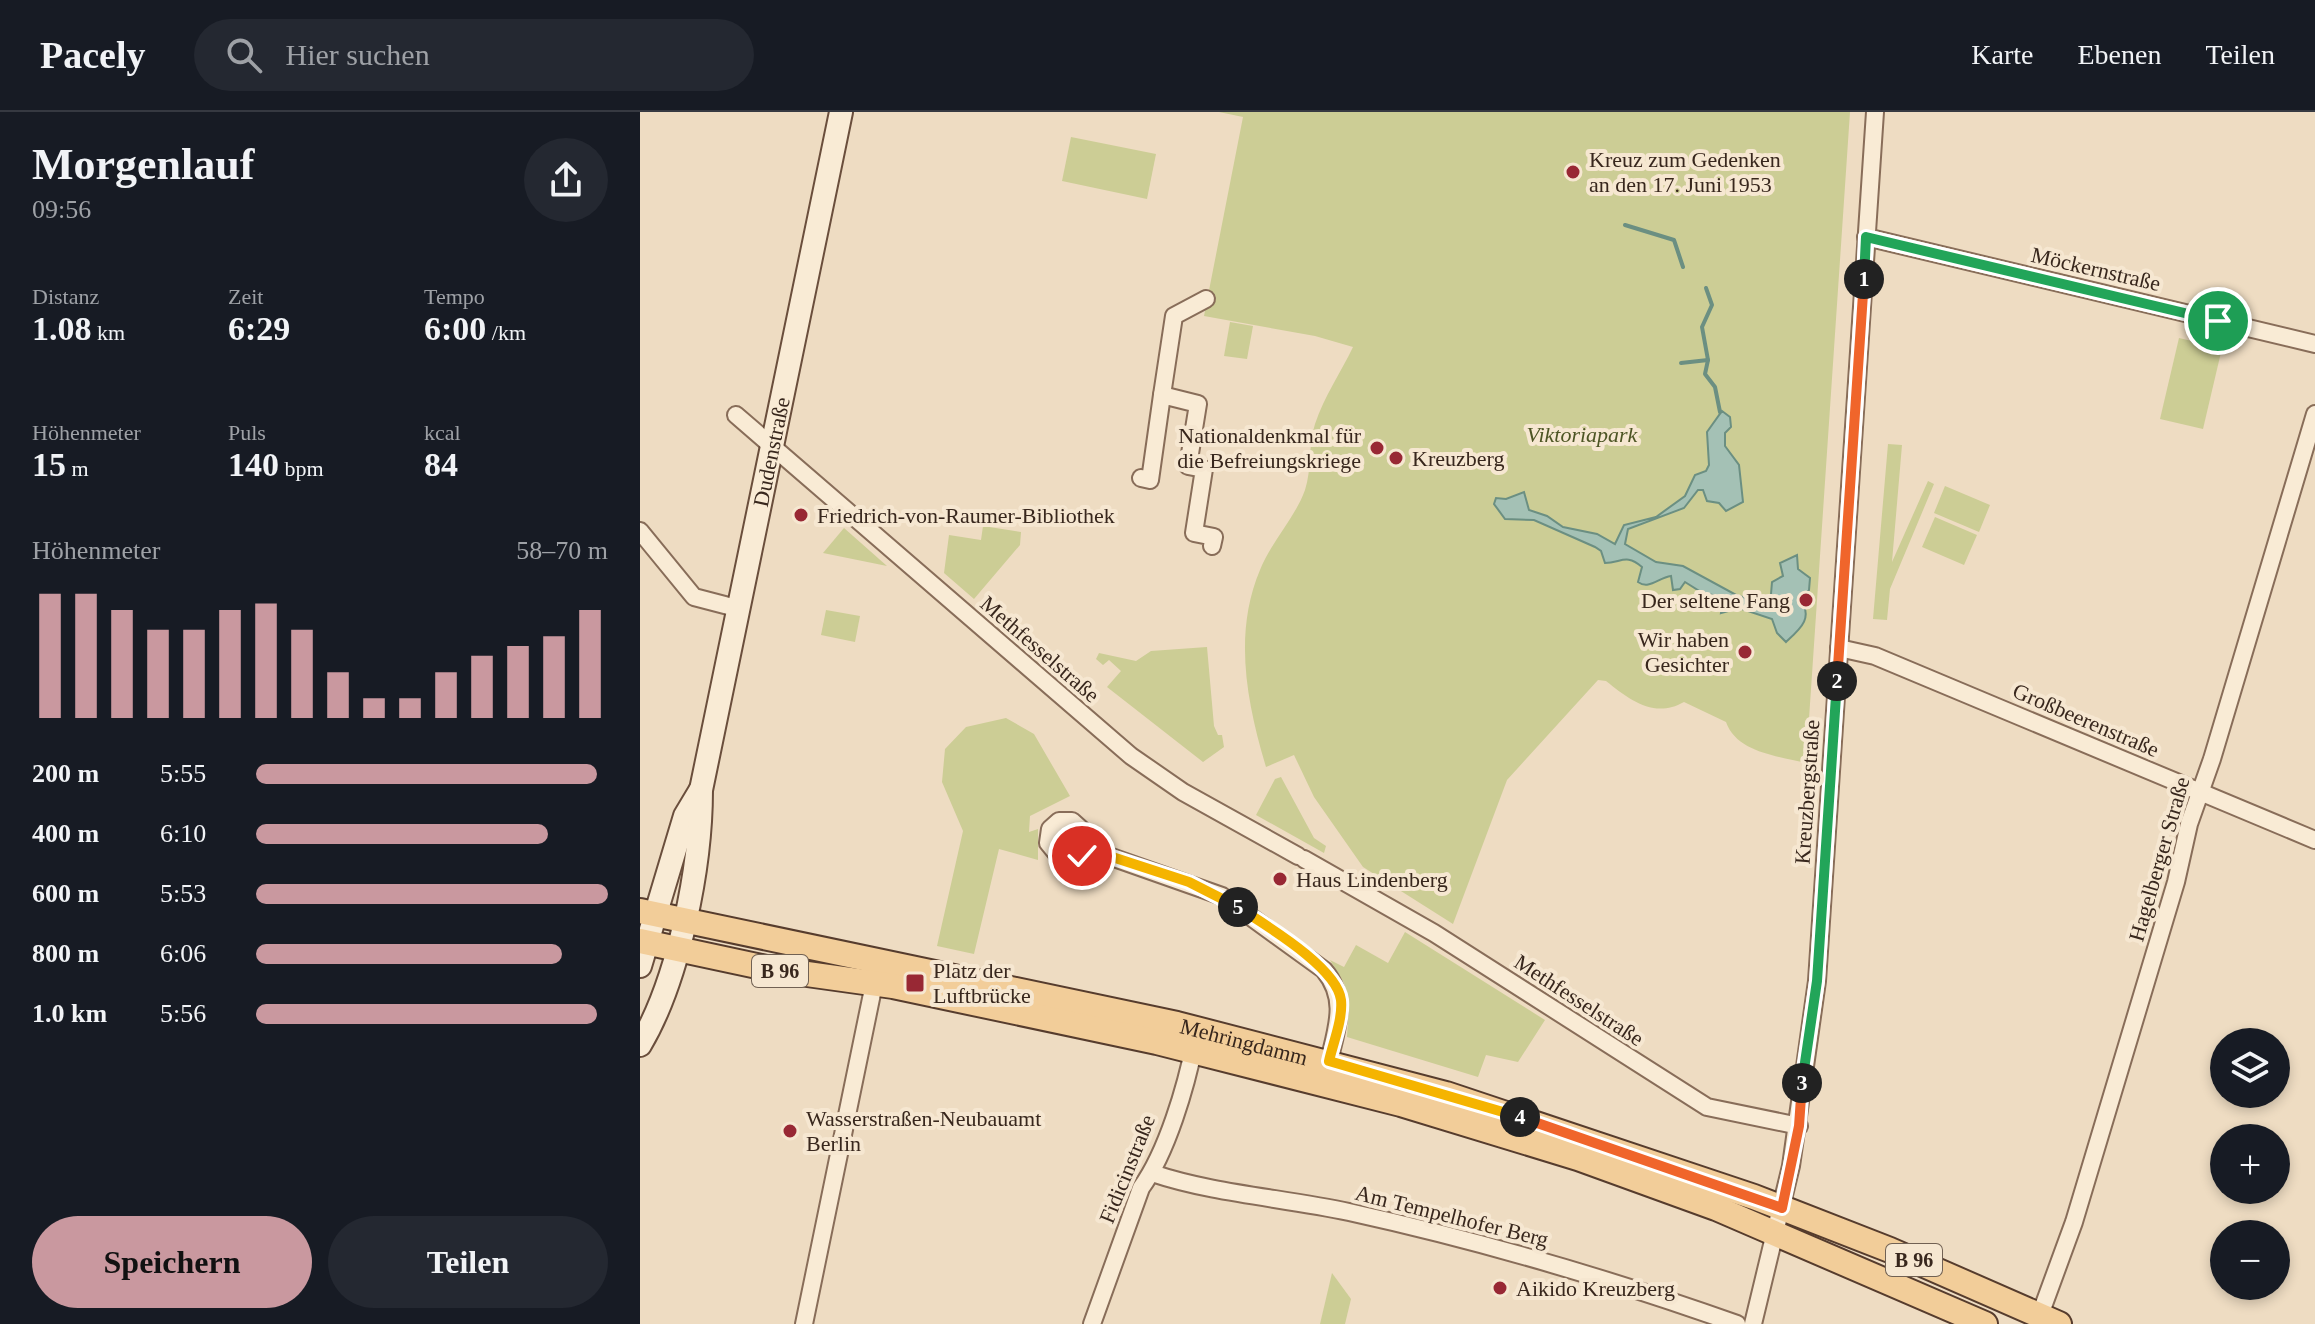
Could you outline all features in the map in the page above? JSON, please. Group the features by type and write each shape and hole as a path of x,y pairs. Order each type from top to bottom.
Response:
{"main road":[{"name":"Dudenstraße","path":"683,920 701,826 701,790 841,112"},
{"name":"Dudenstraße","path":"648,913 685,816 701,790"},
{"name":"B 96","path":"648,913 683,920"},
{"path":"640,966 648,913"},
{"path":"640,1045 656,1017 683,920"},
{"name":"Mehringdamm","path":"683,920 877,973 1196,1040 1329,1061 1510,1113 1782,1208 1890,1250 2050,1320"},
{"name":"B 96","path":"644,942 677,949"},
{"name":"Mehringdamm","path":"677,949 771,969 877,973"},
{"name":"Mehringdamm","path":"1196,1040 1327,1084 1491,1131 1633,1177 1777,1232 1985,1324"}],"street":[{"name":"Kreuzbergstraße","path":"1753,1324 1777,1232 1799,1126 1817,981 1875,112"},
{"name":"Möckernstraße","path":"1866,237 2315,344"},
{"path":"1141,478 1150,480 1174,316 1206,299"},
{"path":"1162,395 1198,404 1188,466 1204,469 1194,533 1214,537 1212,546"},
{"name":"Hagelberger Straße","path":"2050,1320 2074,1222 2315,414"},
{"name":"Methfesselstraße","path":"736,415 1131,756 1183,792 1434,933 1707,1107 1799,1126"},
{"path":"640,531 694,597 740,609"},
{"name":"Großbeerenstraße","path":"1839,648 1875,656 2315,840"},
{"path":"1097,852 1222,896 1324,970 1336,984 1341,1000 1329,1061"},
{"path":"804,1324 877,973"},
{"name":"Fidicinstraße","path":"1092,1324 1141,1188 1152,1173 1189,1075 1196,1040"},
{"name":"Am Tempelhofer Berg","path":"1152,1173 1349,1212 1480,1245 1561,1266 1737,1324"}],"green space":[{"name":"Viktoriapark","path":"1219,112 1850,112 1806,763 1749,747 1731,732 1726,722 1684,702 1663,709 1652,708 1624,695 1606,681 1598,680 1507,780 1453,924 1363,867 1314,797 1294,755 1266,767 1253,718 1246,668 1247,619 1252,594 1265,560 1305,490 1315,424 1353,347 1315,336 1204,316 1243,117"},
{"path":"1071,137 1156,154 1147,199 1062,181"},
{"path":"1230,322 1253,326 1247,359 1224,356"},
{"path":"2179,338 2222,348 2203,429 2160,419"},
{"path":"1888,444 1902,445 1892,562 1928,481 1934,484 1890,589 1887,620 1873,619"},
{"path":"1945,486 1990,505 1979,532 1934,513"},
{"path":"1935,517 1977,535 1964,565 1922,547"},
{"path":"983,526 1021,532 1020,545 974,599 944,573 949,535 981,540"},
{"path":"844,528 887,566 823,553"},
{"path":"826,610 860,616 855,642 821,635"},
{"path":"1207,647 1214,726 1218,735 1222,735 1224,747 1203,762 1107,687 1121,671 1109,660 1103,665 1096,659 1099,653 1136,661 1151,651"},
{"path":"1006,718 1034,734 1070,796 1030,816 1029,832 1038,829 1038,860 999,849 974,954 937,946 963,831 942,782 945,749 966,727"},
{"path":"1281,777 1314,838 1326,846 1324,853 1256,815 1275,779"},
{"path":"1405,932 1545,1020 1518,1062 1486,1055 1478,1077 1347,1037 1349,1001 1344,983 1330,960 1344,967 1356,945 1388,963"},
{"path":"1332,1273 1351,1299 1345,1324 1320,1324"}],"shaded area":[{"path":"1722,411 1730,417 1731,427 1725,433 1725,446 1739,465 1743,502 1726,511 1719,503 1707,501 1703,490 1698,490 1684,508 1628,529 1625,544 1656,562 1683,566 1738,596 1763,601 1770,606 1772,582 1783,576 1780,563 1797,555 1798,569 1810,578 1809,590 1800,599 1806,612 1804,623 1786,642 1777,633 1772,619 1739,608 1721,613 1724,598 1701,592 1685,582 1680,589 1673,590 1671,576 1642,584 1638,582 1642,567 1636,563 1627,560 1605,563 1601,551 1595,547 1534,520 1505,519 1494,504 1496,498 1506,499 1524,492 1529,510 1547,516 1563,527 1597,534 1615,544 1624,525 1656,517 1685,496 1695,475 1706,471 1709,465 1707,432"}],"waterway":[{"path":"1625,225 1674,240 1683,267"},
{"path":"1706,288 1712,305 1702,327 1708,360 1705,374 1715,387 1720,412"},
{"path":"1681,363 1708,360"}],"place":[{"name":"Kreuz zum Gedenken an den 17. Juni 1953","path":"1573,172"},
{"name":"Nationaldenkmal für die Befreiungskriege","path":"1377,448"},
{"name":"Kreuzberg","path":"1396,458"},
{"name":"Friedrich-von-Raumer-Bibliothek","path":"801,515"},
{"name":"Der seltene Fang","path":"1806,600"},
{"name":"Wir haben Gesichter","path":"1745,652"},
{"name":"Haus Lindenberg","path":"1280,879"},
{"name":"Platz der Luftbrücke","path":"915,983"},
{"name":"Wasserstraßen-Neubauamt Berlin","path":"790,1131"},
{"name":"Aikido Kreuzberg","path":"1500,1288"}],"route":[{"path":"1082,856 1097,852 1222,896 1324,970 1336,984 1341,1000 1329,1061 1510,1113 1782,1208 1799,1126 1802,1081 1817,981 1866,237 2218,321"}]}
